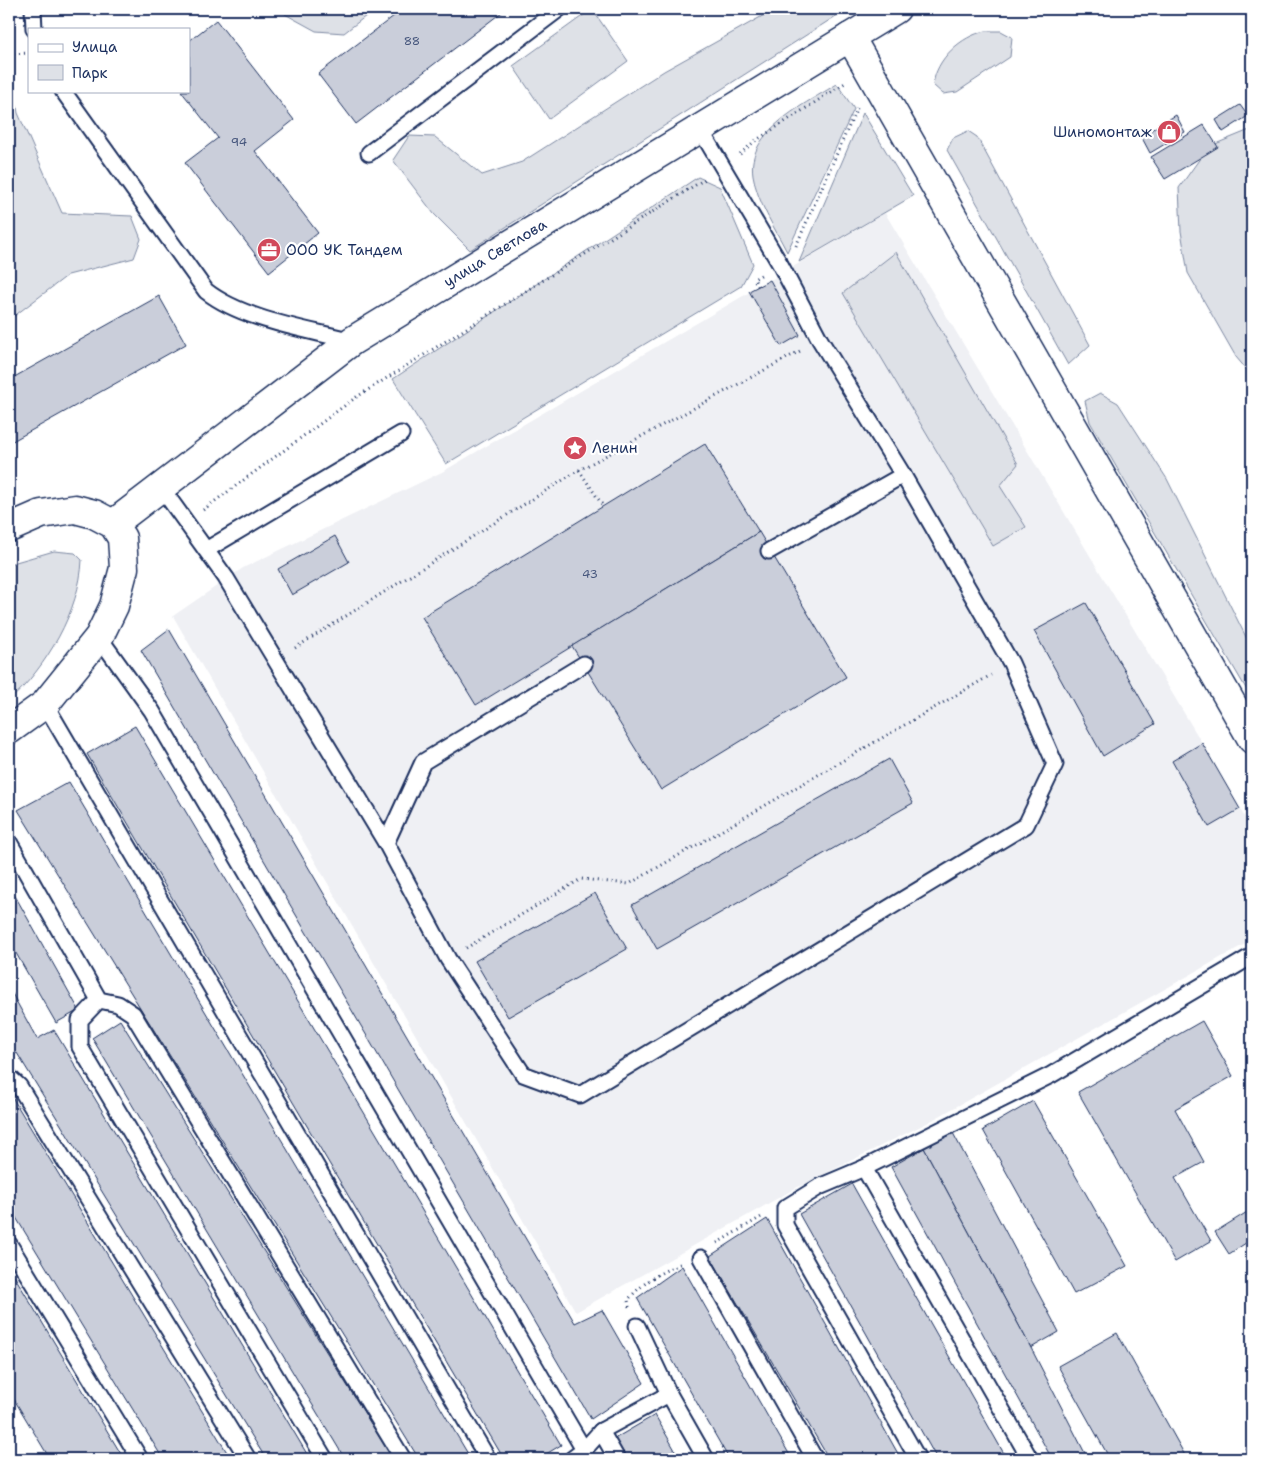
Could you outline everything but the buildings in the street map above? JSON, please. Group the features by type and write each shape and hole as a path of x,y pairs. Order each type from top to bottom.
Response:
{"street":[{"name":"улица Светлова","path":"113,524 160,486 352,341 896,9"},
{"path":"850,37 1252,739"},
{"path":"9,528 41,514 75,509 94,514 113,524 122,538 124,568 114,606 99,637 45,704 9,730"}],"lane":[{"path":"33,9 34,28"},
{"path":"368,153 558,9"},
{"path":"65,92 206,292 222,304 281,323 352,341"},
{"path":"160,486 206,550 276,660 386,843 448,959 523,1074 580,1095 1026,825 1055,764 1011,663 902,475 820,340 780,264 700,129"},
{"path":"206,550 401,434"},
{"path":"769,551 902,475"},
{"path":"99,637 152,712 578,1455 601,1431 669,1394"},
{"path":"386,843 423,762 584,664"},
{"path":"45,704 488,1459"},
{"path":"9,842 99,1000 118,1004 133,1014 403,1459"},
{"path":"918,1459 785,1225 785,1208 819,1187 864,1168 1051,1075 1252,956"},
{"path":"99,1000 80,1020 80,1046 325,1459"},
{"path":"9,1077 19,1086 248,1459"},
{"path":"864,1168 1030,1459"},
{"path":"9,1244 140,1459"},
{"path":"701,1258 815,1459"},
{"path":"637,1326 669,1394 706,1459"},
{"path":"601,1431 617,1459"}],"path":[{"path":"9,54 28,53"},
{"path":"186,522 328,420 355,398 723,168 755,140 827,97 866,66"},
{"path":"758,286 754,279 780,264 793,253 860,100 866,66"},
{"path":"276,660 579,470 820,340"},
{"path":"579,470 603,506"},
{"path":"448,959 581,879 629,884 1011,663"}],"shaded area":[{"path":"885,213 1202,743 1252,830 1252,940 927,1123 796,1188 576,1312 173,616 243,568 442,472"}],"green space":[{"path":"282,9 375,9 344,33 316,31 285,14"},
{"path":"592,9 628,61 549,119 513,66"},
{"path":"775,9 847,9 470,250 434,214 393,160 409,136 435,137 482,175 522,162 664,71"},
{"path":"986,31 1001,31 1012,37 1010,57 957,92 943,94 933,85 935,75 944,58 959,43"},
{"path":"9,63 18,113 62,213 132,216 141,239 134,258 68,275 9,320"},
{"path":"837,84 854,109 787,252 758,195 753,175 753,159 759,145 781,120"},
{"path":"863,113 913,196 799,262"},
{"path":"1252,129 1252,376 1236,357 1188,273 1181,231 1179,188 1208,147"},
{"path":"968,131 977,137 1090,345 1068,365 947,150 953,138"},
{"path":"698,177 720,187 753,264 741,286 446,464 393,379"},
{"path":"896,252 1018,464 1000,486 1026,527 993,546 843,293"},
{"path":"1100,393 1118,403 1167,479 1252,649 1251,697 1090,422 1085,401"},
{"path":"54,551 75,553 82,560 75,598 59,637 48,655 23,688 9,701 9,564"}],"place":[{"name":"Шиномонтаж","path":"1169,132"},
{"name":"ООО УК Тандем","path":"269,250"},
{"name":"Ленин","path":"575,448"}]}
